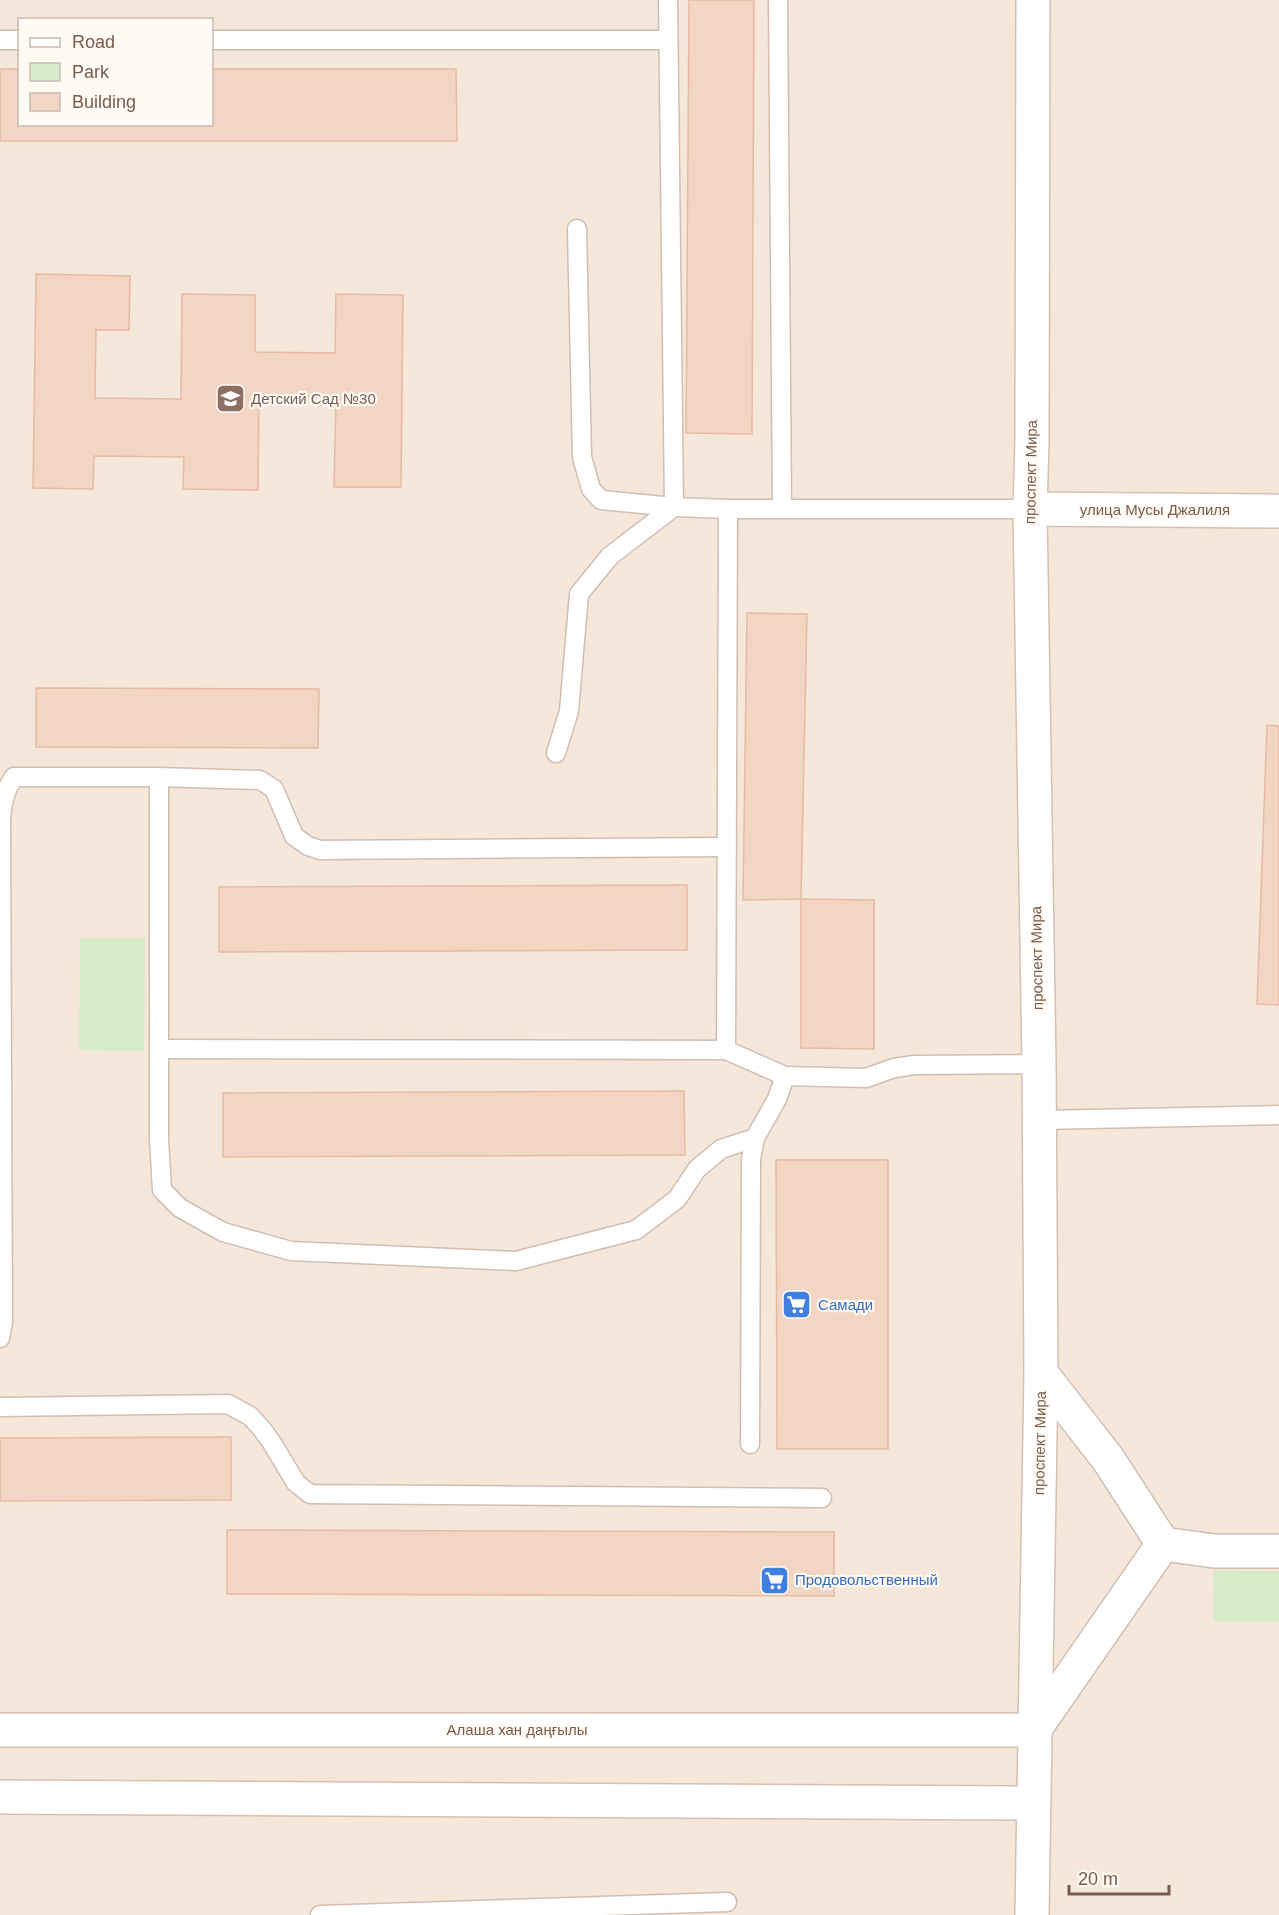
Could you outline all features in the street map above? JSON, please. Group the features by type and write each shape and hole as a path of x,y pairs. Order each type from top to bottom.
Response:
{"street":[{"name":"проспект Мира","path":"1032,1915 1041,1373 1040,1120 1030,509 1033,0"},
{"name":"улица Мусы Джалиля","path":"1030,509 1279,511"},
{"path":"1041,1373 1108,1459 1163,1544 1214,1551 1279,1551"},
{"path":"1034,1730 1163,1544"},
{"name":"Алаша хан даңғылы","path":"0,1730 1034,1730"},
{"path":"0,1797 1033,1803"}],"lane":[{"path":"668,0 674,507"},
{"path":"778,0 782,509"},
{"path":"0,40 18,40"},
{"path":"213,40 668,40"},
{"path":"577,229 582,457 591,489 601,500 674,507 728,509 1030,509"},
{"path":"556,753 569,711 579,594 610,556 674,507"},
{"path":"726,1050 728,509"},
{"path":"0,1338 3,1323 1,819 5,795 14,777 23,775 260,780 274,789 294,836 308,846 320,850 727,847"},
{"path":"159,777 159,1139 162,1190 180,1208 223,1232 291,1251 516,1261 636,1230 677,1199 697,1169 721,1149 755,1138"},
{"path":"160,1049 726,1050 785,1076 866,1078 894,1068 914,1065 1039,1064"},
{"path":"750,1444 751,1160 755,1138 769,1114 785,1076"},
{"path":"1040,1120 1279,1115"},
{"path":"0,1407 228,1404 250,1416 262,1429 296,1484 310,1494 822,1498"},
{"path":"320,1915 727,1902"}],"shaded area":[{"path":"0,0 1279,0 1279,1915 0,1915"}],"green space":[{"path":"80,938 145,938 144,1051 79,1050"},
{"path":"1214,1570 1279,1571 1279,1621 1213,1621"}],"building":[{"path":"689,0 754,0 752,434 686,433"},
{"path":"0,69 18,69 18,126 213,126 213,69 456,69 457,141 0,141"},
{"path":"36,274 130,276 129,330 96,330 95,398 181,399 182,294 255,295 255,352 335,353 336,294 403,295 401,487 334,487 336,397 259,396 258,490 183,489 184,457 94,456 93,489 33,488"},
{"path":"747,613 807,614 801,899 743,900"},
{"path":"36,688 319,689 318,748 36,747"},
{"path":"1267,725 1279,726 1279,1005 1257,1004"},
{"path":"687,885 687,950 219,952 219,887"},
{"path":"801,899 874,900 874,1049 801,1048"},
{"path":"684,1091 685,1155 223,1157 223,1093"},
{"path":"776,1160 888,1160 888,1449 777,1449"},
{"path":"231,1437 231,1500 0,1501 0,1438"},
{"path":"227,1530 834,1532 834,1596 227,1594"}],"place":[{"name":"Детский Сад №30","path":"230,399"},
{"name":"Самади","path":"797,1305"},
{"name":"Продовольственный","path":"774,1580"}]}
